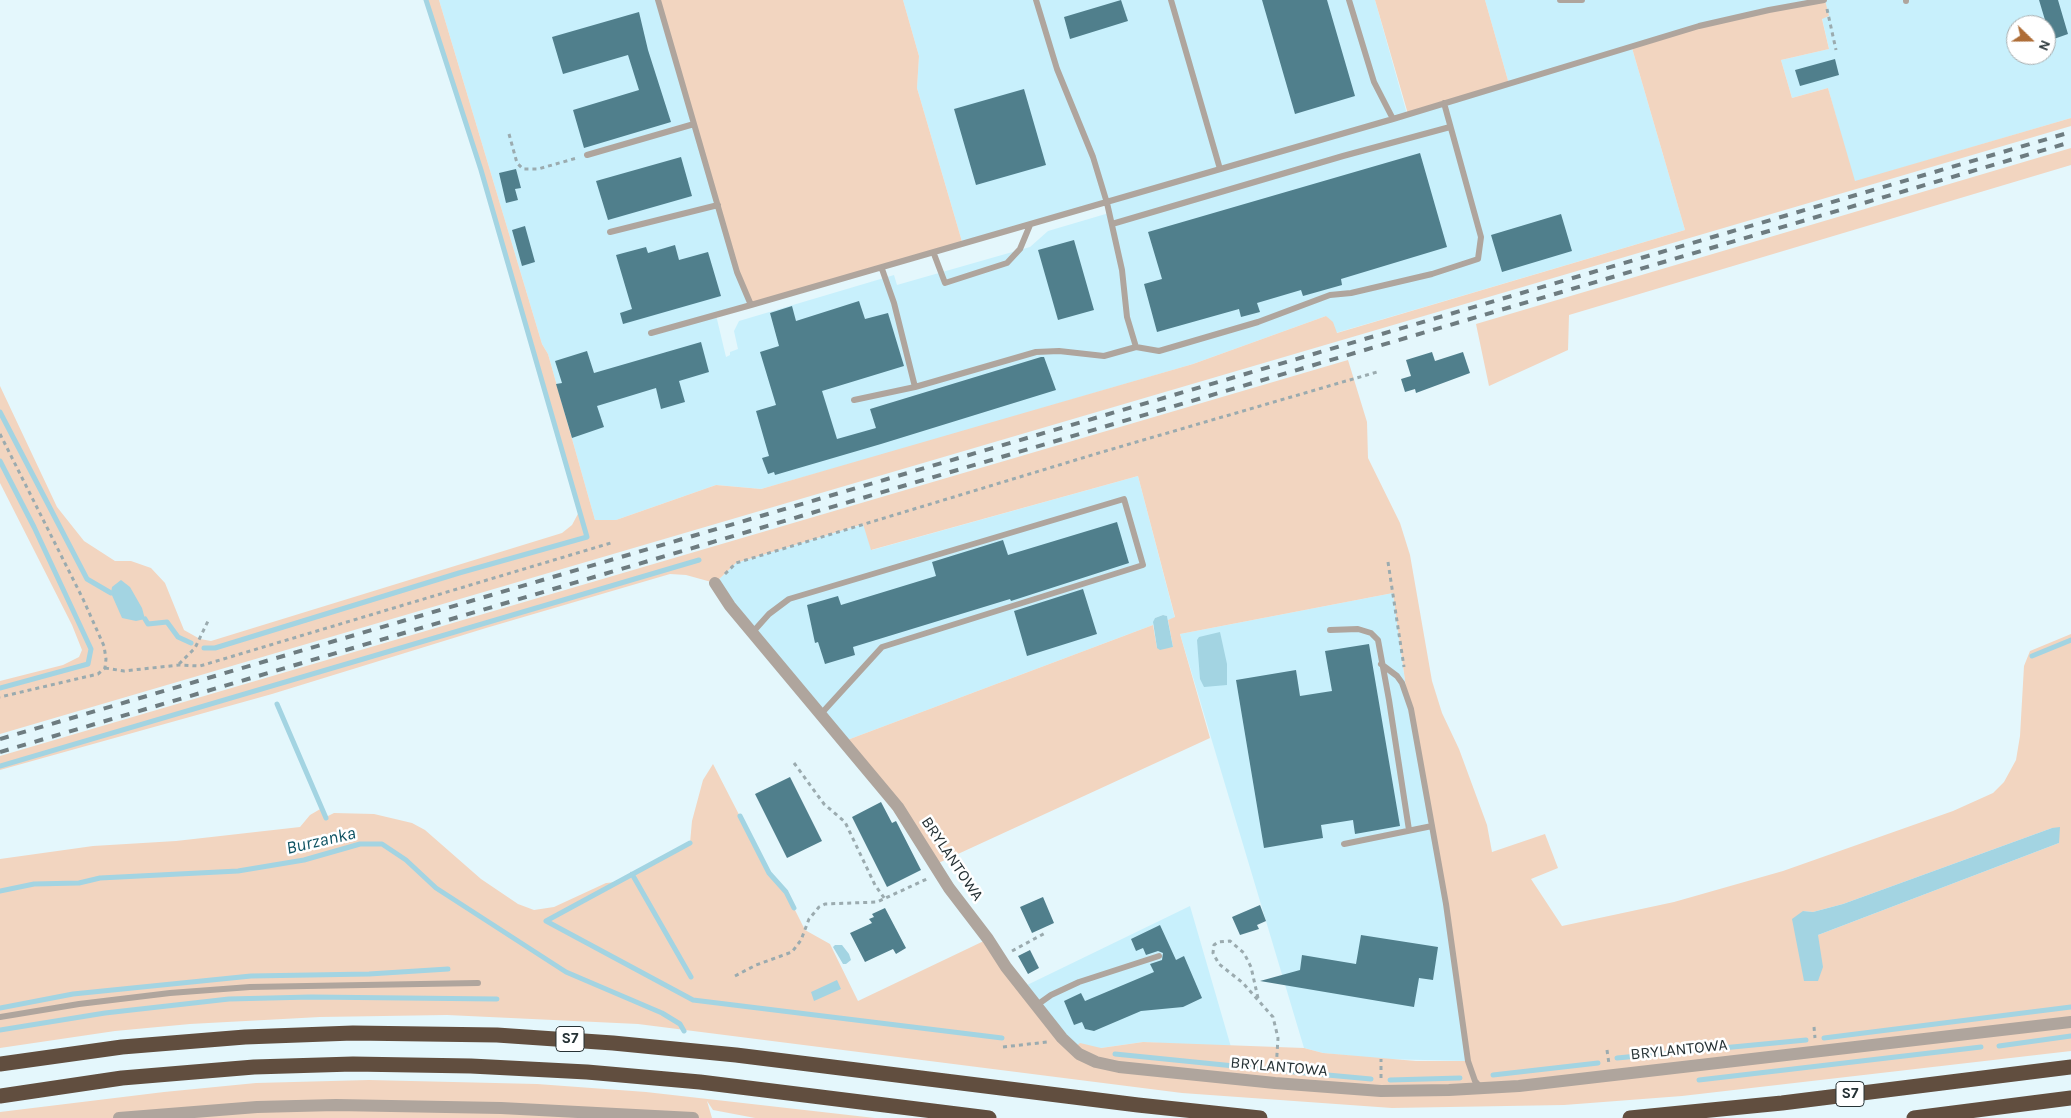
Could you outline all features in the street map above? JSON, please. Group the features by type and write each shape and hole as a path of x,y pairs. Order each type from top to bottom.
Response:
{"highway":[{"name":"S7","path":"0,1064 122,1047 245,1037 353,1033 497,1035 613,1042 736,1055 1138,1105 1260,1118"},
{"name":"S7","path":"0,1096 122,1078 254,1067 353,1064 462,1066 587,1072 700,1082 989,1118"},
{"name":"S7","path":"1630,1118 1782,1103 2071,1067"},
{"path":"1914,1118 2071,1098"}],"street":[{"name":"BRYLANTOWA","path":"715,583 730,606 752,633 898,807 939,873 1062,1038 1080,1054 1108,1065 1275,1083 1381,1091 1482,1089 2071,1022"},
{"path":"119,1118 336,1105 457,1106 586,1115 693,1118"}],"lane":[{"path":"658,0 737,272 751,306"},
{"path":"1036,0 1057,69 1093,157 1112,224 1122,270 1127,317 1136,347"},
{"path":"1171,0 1220,169"},
{"path":"1349,0 1374,82 1393,119"},
{"path":"1560,0 1570,2 1582,0"},
{"path":"651,333 934,254 1444,104 1699,26 1769,10 1825,0"},
{"path":"854,400 915,387 1036,352 1059,351 1104,356 1136,347 1158,351 1258,322 1330,295 1351,293 1432,274 1478,259 1481,237 1444,104"},
{"path":"587,155 694,124"},
{"path":"1112,224 1343,156 1450,127"},
{"path":"610,232 718,205"},
{"path":"934,254 945,283 1007,263 1020,249 1030,225"},
{"path":"882,269 894,303 915,387"},
{"path":"752,633 769,614 789,600 1124,499 1144,565 882,647 820,715"},
{"path":"1330,630 1348,628 1371,633 1378,640 1381,664 1390,700 1409,830"},
{"path":"1381,664 1397,676 1406,695 1422,766 1468,1061 1475,1082 1482,1089"},
{"path":"1344,844 1432,826"},
{"path":"1036,1005 1051,995 1079,982 1159,956"},
{"path":"0,1017 80,1004 170,993 250,987 478,983"}],"path":[{"path":"1825,0 1836,50"},
{"path":"509,134 517,163 527,170 538,169 587,155"},
{"path":"715,583 736,563 1102,452 1377,372"},
{"path":"0,434 101,638 104,646 105,668"},
{"path":"0,697 84,678 98,674 105,668 124,671 179,665 200,666 614,542"},
{"path":"1388,562 1406,695"},
{"path":"179,665 195,648 208,621"},
{"path":"794,763 824,804 845,822 874,885 885,899"},
{"path":"734,976 756,965 792,952 801,940 809,918 819,907 832,903 878,902 939,873"},
{"path":"1001,958 1047,932"},
{"path":"1258,998 1250,967 1244,953 1230,941 1218,942 1214,945 1213,952 1219,964 1270,1011 1278,1031 1275,1083"},
{"path":"1003,1047 1062,1038"},
{"path":"1381,1059 1381,1091"}],"shaded area":[{"path":"426,0 439,0 542,344 548,354 595,520 616,520 716,485 761,489 1193,364 1326,316 1333,322 1337,333 1685,230 1632,48 1699,26 1825,0 1829,16 1822,19 1829,49 1781,60 1792,98 1828,88 1855,181 2071,118 2071,126 0,734 0,681 63,665 79,657 82,650 72,625 0,483 0,386 57,507 84,541 115,561 131,561 151,568 165,583 184,630 200,639 211,641 562,533 572,525 580,510 481,170"},
{"path":"439,0 658,0 751,305 716,315 726,357 730,355 730,352 738,349 734,331 739,321 894,275 897,285 1030,247 1048,231 1109,213 1107,203 963,245 917,88 919,56 903,0 1375,0 1407,114 1509,84 1485,0 1824,0 1632,48 1685,230 1336,333 1326,316 1193,364 761,489 716,485 616,520 595,520 548,354 542,344"},
{"path":"658,0 903,0 919,56 917,88 963,245 751,305 737,272"},
{"path":"1375,0 1485,0 1509,84 1408,114"},
{"path":"1825,0 2071,0 2071,118 1854,182 1828,88 1792,98 1781,60 1829,49 1822,18"},
{"path":"2071,148 2071,165 1569,315 1568,350 1489,386 1476,324"},
{"path":"1348,360 1367,422 1368,458 1400,523 1410,555 1432,681 1442,713 1459,749 1487,825 1492,852 1545,834 1558,868 1531,879 1562,926 1674,902 1783,871 1953,811 1993,793 2004,782 2016,760 2020,736 2024,666 2030,651 2071,634 2071,1051 1682,1096 1564,1105 1392,1108 1182,1093 638,1024 447,1015 320,1017 190,1024 115,1031 0,1048 0,859 93,846 176,841 300,827 310,815 322,808 326,817 334,813 374,814 412,823 425,830 481,879 518,904 534,910 554,907 606,883 617,882 690,843 692,821 703,780 713,764 769,873 786,892 805,930 830,944 858,1001 988,939 1073,1049 1080,1043 1101,1048 1143,1042 1304,1048 1323,1053 1416,1061 1468,1061 1446,904 1407,695 1393,593 1180,634 1210,738 934,865 842,742 1153,625 1157,648 1173,647 1168,620 1175,617 1138,476 871,550 863,524 736,563 715,583 686,575 670,574 272,694 0,770 0,756","holes":["2052,828 2059,828 2059,843 1818,935 1803,911 1813,912 1843,904"]},
{"path":"1138,476 1175,618 1168,620 1167,616 1163,615 1155,618 1153,625 842,742 715,583 736,563 864,524 872,550"},
{"path":"121,580 130,587 142,608 145,619 136,621 122,618 111,593 112,587"},
{"path":"1393,593 1407,695 1422,766 1468,1061 1381,1059 1323,1053 1304,1048 1180,634"},
{"path":"1163,615 1167,616 1173,647 1160,650 1157,648 1153,622 1155,618"},
{"path":"1220,632 1227,664 1227,685 1204,687 1200,679 1197,640 1199,637"},
{"path":"2060,827 2059,843 1818,935 1823,967 1818,981 1804,981 1792,919 1803,911 1813,912 1843,904 2052,828"},
{"path":"1190,906 1231,1047 1143,1042 1101,1048 1073,1049 1023,987"},
{"path":"835,945 842,945 849,954 851,960 846,964 843,964 833,947"},
{"path":"837,980 841,989 814,1001 811,992"},
{"path":"369,1080 537,1084 646,1092 875,1118 755,1118 713,1110 707,1101 712,1118 0,1118 0,1112 164,1092 256,1083"}],"building":[{"path":"1121,0 1128,21 1070,39 1064,17"},
{"path":"1262,0 1327,0 1355,96 1295,114"},
{"path":"2039,0 2058,0 2068,34 2056,38 2056,15 2044,15"},
{"path":"639,12 648,50 671,122 584,148 573,110 639,90 628,55 563,74 552,37"},
{"path":"1835,59 1839,75 1800,86 1795,70"},
{"path":"1024,89 1046,165 976,185 954,109"},
{"path":"1420,153 1447,247 1341,279 1342,285 1303,296 1301,290 1257,303 1260,312 1241,317 1239,309 1157,332 1144,284 1162,279 1148,232"},
{"path":"681,157 692,196 608,220 596,181"},
{"path":"516,169 521,188 515,189 518,200 506,203 499,173"},
{"path":"1561,214 1572,251 1502,272 1491,235"},
{"path":"525,226 535,262 522,266 512,230"},
{"path":"1074,240 1094,310 1058,320 1038,250"},
{"path":"675,245 679,260 708,252 721,296 623,324 620,313 632,309 616,255 646,247 648,253"},
{"path":"859,301 865,319 888,313 904,366 822,391 837,439 876,428 870,409 1041,357 1044,357 1056,390 775,475 774,472 768,474 762,458 769,456 756,411 776,405 760,352 779,346 770,313 792,306 796,321"},
{"path":"701,342 709,372 679,381 685,402 661,409 656,388 597,406 604,427 572,438 556,384 562,383 555,361 587,351 594,373"},
{"path":"1432,352 1435,361 1463,352 1470,373 1416,393 1415,389 1405,392 1401,379 1411,376 1406,360"},
{"path":"1117,522 1129,563 1011,601 1010,599 853,647 855,655 825,664 818,642 815,643 807,605 838,596 841,605 936,576 932,562 1003,540 1008,555"},
{"path":"1083,589 1097,634 1027,656 1014,611"},
{"path":"1369,644 1400,826 1355,834 1353,820 1321,825 1323,838 1264,848 1236,680 1296,670 1300,696 1332,691 1325,651"},
{"path":"790,777 822,841 787,858 755,794"},
{"path":"881,802 892,823 896,821 921,870 887,887 852,817"},
{"path":"1043,897 1054,923 1032,933 1020,907"},
{"path":"1260,905 1266,921 1257,925 1259,929 1240,935 1232,917"},
{"path":"885,908 906,948 896,954 893,949 865,962 850,933 872,923 869,919 874,917 872,914"},
{"path":"1160,925 1176,960 1184,956 1202,998 1183,1007 1141,1011 1094,1031 1085,1029 1082,1022 1074,1025 1064,1001 1081,993 1085,1001 1154,972 1150,964 1162,960 1163,953 1158,951 1146,955 1143,948 1136,951 1131,939"},
{"path":"1361,935 1438,947 1433,980 1419,978 1414,1007 1260,981 1300,970 1302,955 1356,964"},
{"path":"1030,950 1039,968 1028,974 1018,956"}],"waterway":[{"path":"204,648 215,648 459,573 587,537 481,170 426,0"},
{"path":"0,412 87,579 111,593"},
{"path":"0,461 34,527 91,649 88,664 0,688"},
{"path":"0,766 699,560"},
{"path":"145,619 148,624 167,622 178,637 191,643"},
{"path":"2032,656 2071,640"},
{"path":"277,704 326,818"},
{"path":"740,816 769,873 786,892 794,908"},
{"path":"546,921 690,843"},
{"name":"Burzanka","path":"0,891 34,884 79,883 100,878 238,871 304,860 360,844 382,844 406,860 436,888 566,972 662,1013 680,1024 684,1031"},
{"path":"632,874 691,977"},
{"path":"546,921 693,1000 1002,1038"},
{"path":"0,1008 73,994 251,976 369,974 448,969"},
{"path":"0,1030 105,1013 229,999 311,997 497,999"},
{"path":"1824,1038 2071,1007"},
{"path":"1999,1046 2071,1036"},
{"path":"1617,1058 1806,1040"},
{"path":"1699,1080 1981,1047"},
{"path":"1115,1054 1264,1069"},
{"path":"1493,1075 1598,1063"},
{"path":"1284,1071 1371,1079"},
{"path":"1390,1080 1460,1078"}],"railway":[{"path":"0,739 2071,132"},
{"path":"0,752 2071,142"}]}
